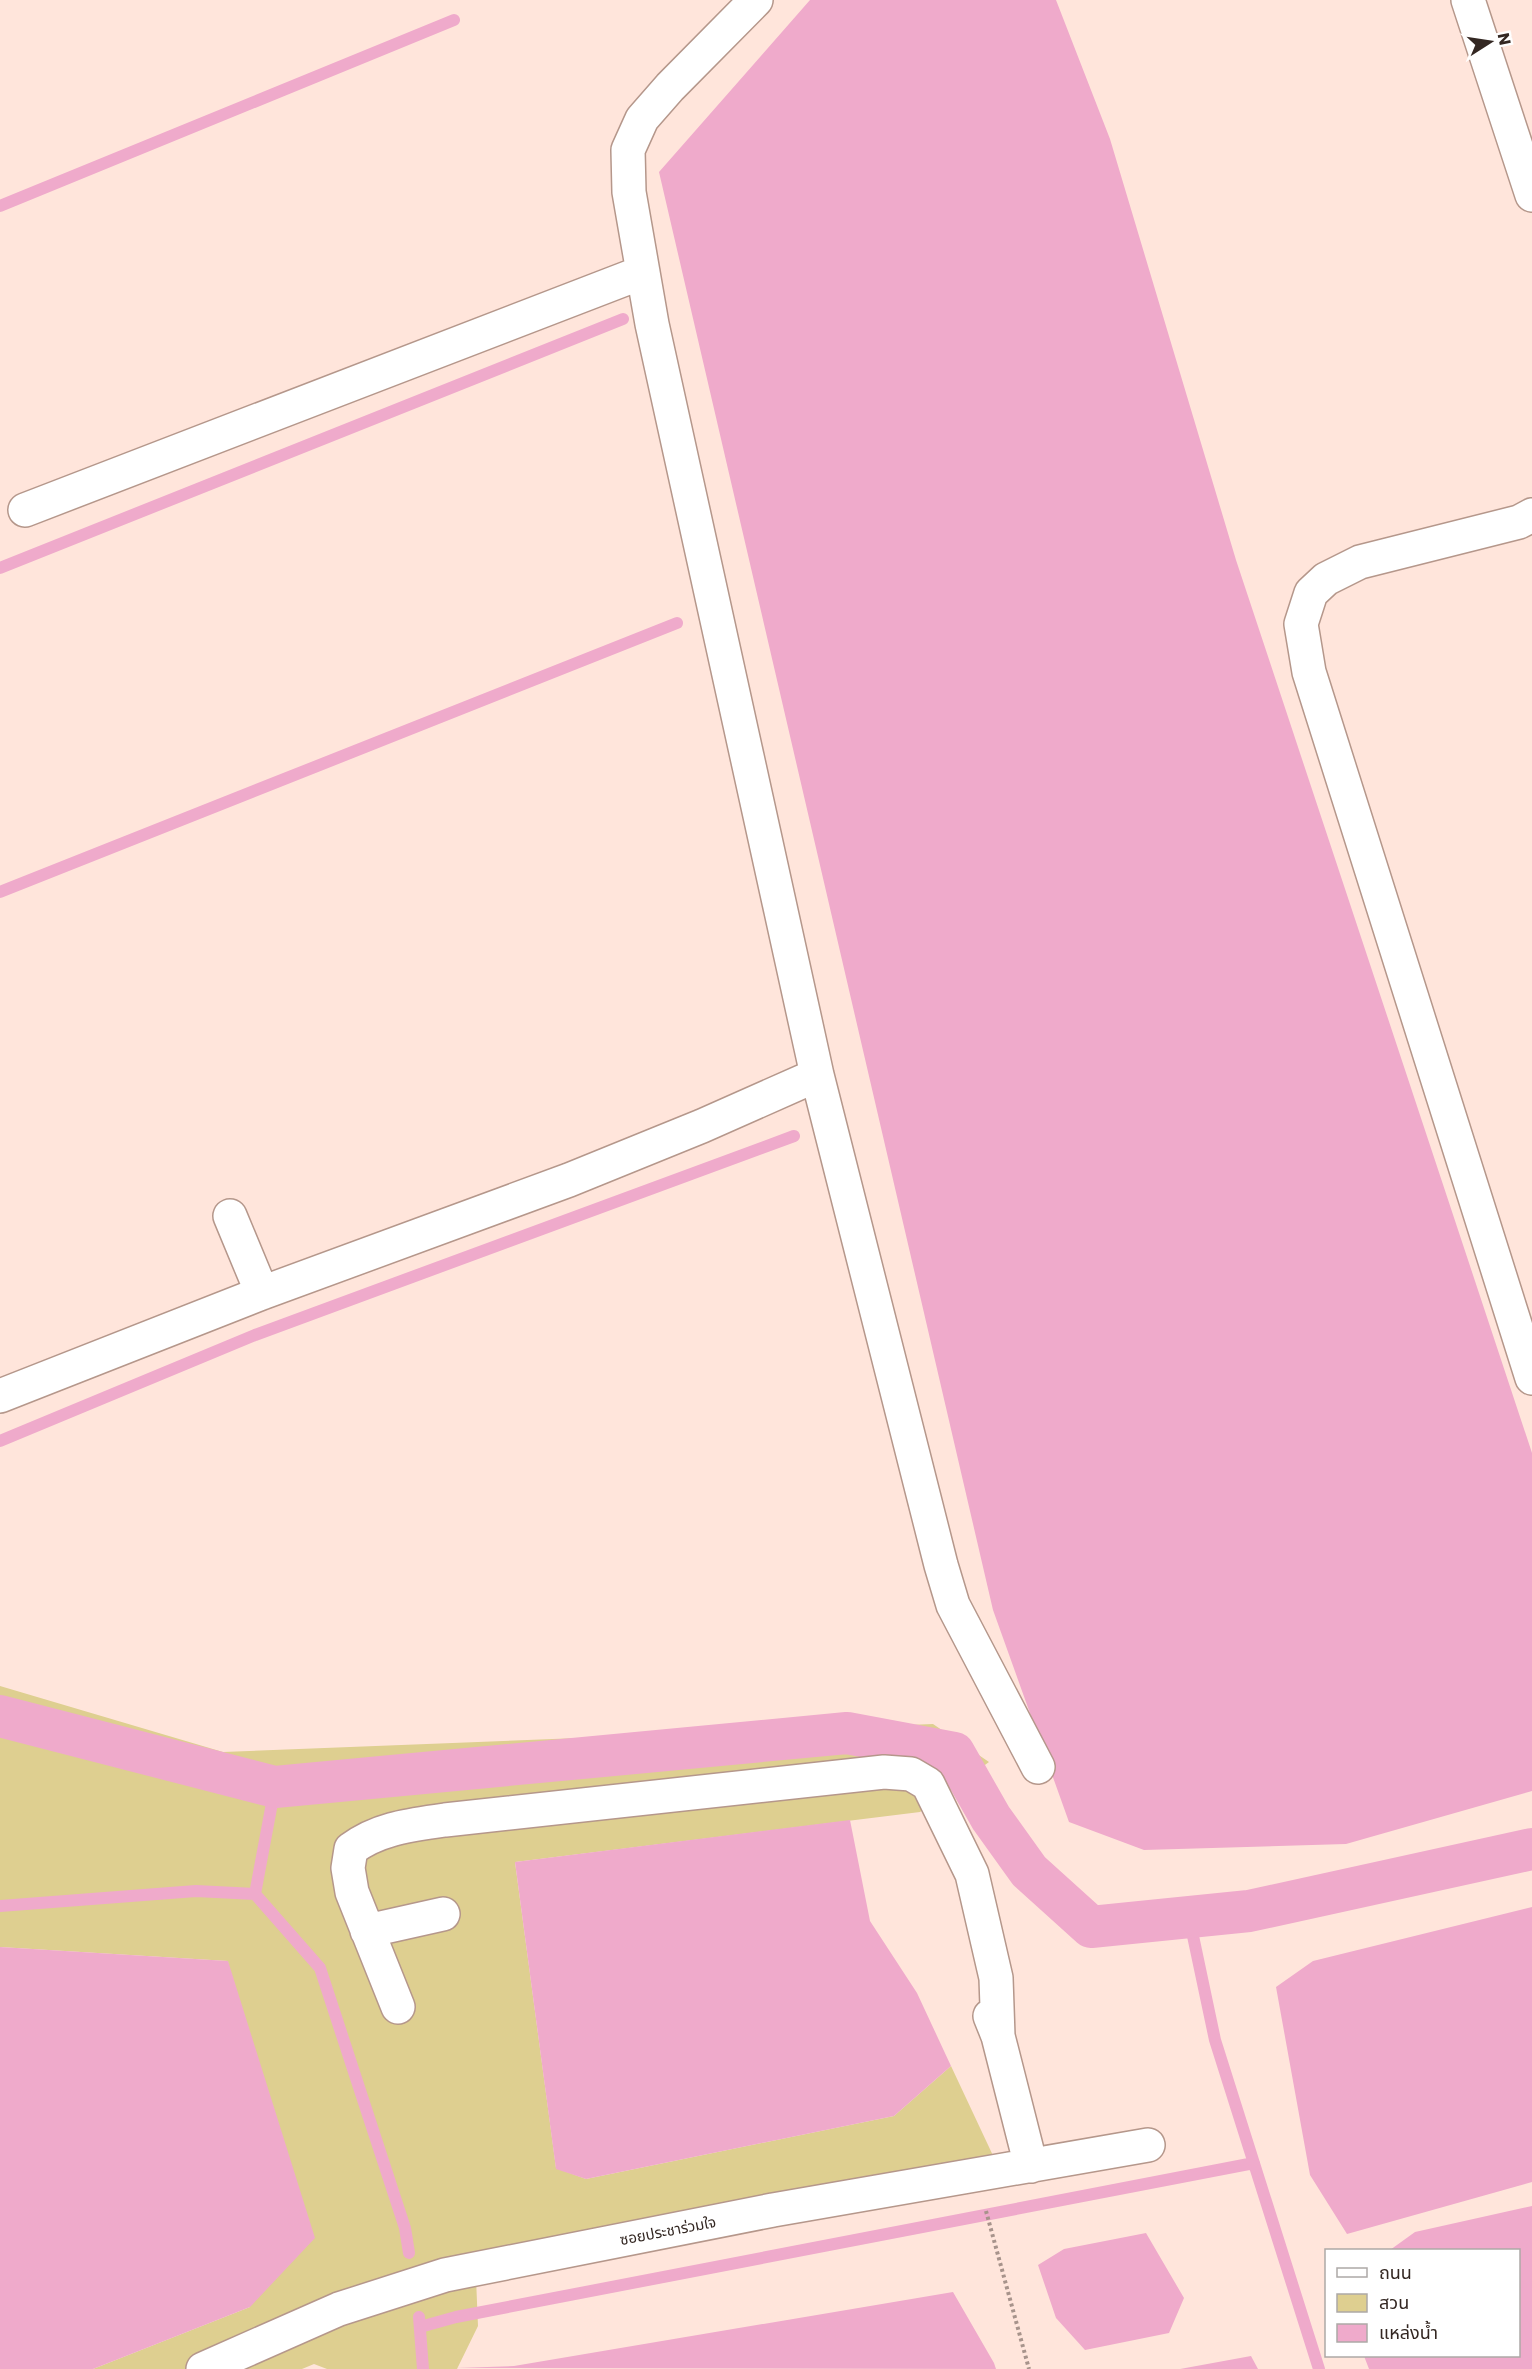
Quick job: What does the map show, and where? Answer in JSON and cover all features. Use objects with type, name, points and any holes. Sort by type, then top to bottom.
[{"type":"street","points":[[756,0],[669,87],[642,119],[628,150],[629,192],[652,324],[818,1075],[953,1605],[1038,1767]]},
{"type":"street","points":[[1468,0],[1532,195]]},
{"type":"street","points":[[25,510],[643,272]]},
{"type":"street","points":[[1532,515],[1519,522],[1360,562],[1326,579],[1311,593],[1301,624],[1309,672],[1532,1378]]},
{"type":"street","points":[[0,1396],[262,1293],[569,1180],[702,1126],[818,1075]]},
{"type":"street","points":[[230,1216],[262,1293]]},
{"type":"street","points":[[398,2007],[352,1892],[348,1868],[351,1850],[365,1839],[397,1827],[445,1820],[884,1772],[911,1774],[928,1784],[972,1874],[996,1978],[998,2036],[1031,2166]]},
{"type":"street","points":[[368,1931],[443,1914]]},
{"type":"street","name":"ซอยประชาร่วมใจ","points":[[203,2369],[339,2309],[445,2275],[773,2210],[1148,2145]]},
{"type":"path","points":[[976,2176],[1029,2369]]},
{"type":"green space","points":[[0,1686],[223,1752],[933,1724],[989,1762],[920,1812],[515,1862],[556,2168],[586,2179],[894,2116],[951,2066],[996,2162],[475,2254],[478,2326],[457,2369],[327,2369],[314,2364],[302,2369],[93,2369],[250,2307],[228,1961],[0,1947]]},
{"type":"water","points":[[810,0],[1056,0],[1110,139],[1236,560],[1532,1453],[1532,1791],[1346,1844],[1144,1850],[1069,1822],[993,1610],[659,172]]},
{"type":"water","points":[[850,1820],[870,1921],[917,1993],[951,2066],[894,2116],[586,2179],[556,2169],[515,1862]]},
{"type":"water","points":[[1532,1907],[1532,2182],[1347,2234],[1310,2175],[1276,1987],[1313,1961]]},
{"type":"water","points":[[0,1947],[228,1961],[315,2238],[250,2307],[93,2369],[0,2369]]},
{"type":"water","points":[[1532,2206],[1532,2369],[1369,2369],[1364,2357],[1520,2357],[1520,2249],[1391,2249],[1415,2232]]},
{"type":"water","points":[[1146,2233],[1184,2298],[1169,2333],[1085,2350],[1056,2318],[1038,2265],[1064,2249]]},
{"type":"water","points":[[953,2292],[996,2369],[456,2368],[514,2366]]},
{"type":"water","points":[[1251,2356],[1258,2369],[1180,2369]]},
{"type":"waterway","points":[[0,206],[454,20]]},
{"type":"waterway","points":[[0,568],[623,319]]},
{"type":"waterway","points":[[0,892],[677,623]]},
{"type":"waterway","points":[[0,1441],[255,1335],[794,1136]]},
{"type":"waterway","points":[[0,1716],[275,1787],[847,1733],[954,1753],[991,1818],[1029,1871],[1091,1927],[1249,1911],[1532,1849]]},
{"type":"waterway","points":[[0,1906],[196,1891],[255,1894],[275,1787]]},
{"type":"waterway","points":[[255,1894],[320,1968],[405,2228],[409,2253]]},
{"type":"waterway","points":[[1189,1917],[1215,2040],[1319,2369]]},
{"type":"waterway","points":[[420,2327],[456,2317],[1254,2163]]},
{"type":"waterway","points":[[419,2317],[423,2369]]}]
